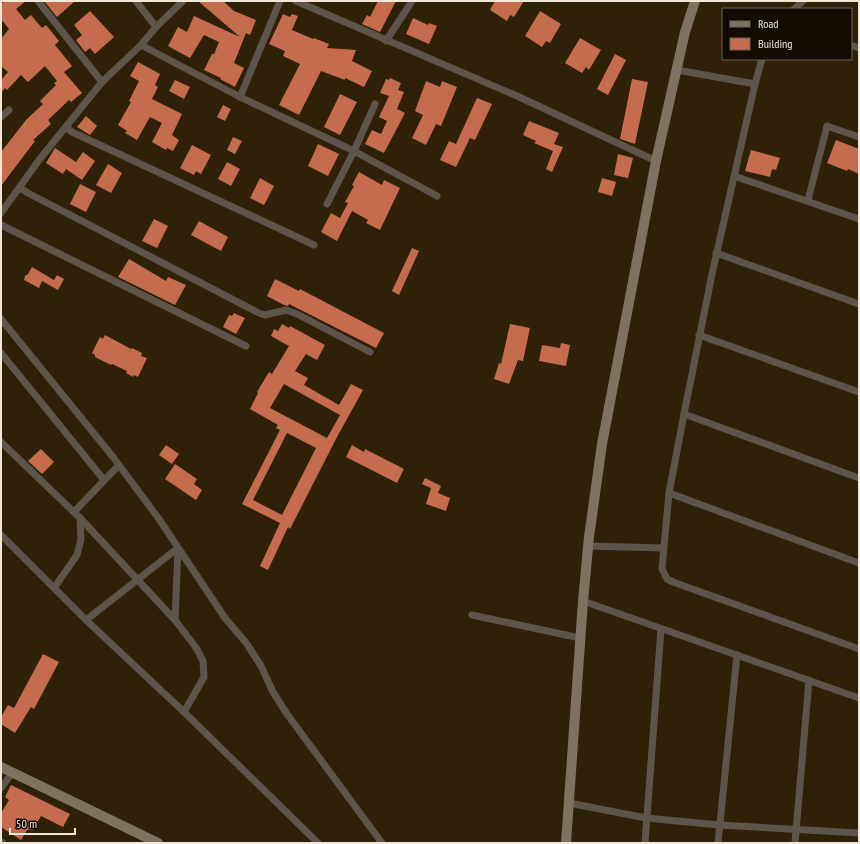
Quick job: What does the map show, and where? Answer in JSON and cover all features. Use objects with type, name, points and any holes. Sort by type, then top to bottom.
[{"type":"street","points":[[38,1],[102,82]]},
{"type":"street","points":[[136,1],[156,27]]},
{"type":"street","points":[[1,213],[39,160],[102,82],[141,45],[156,27],[183,1]]},
{"type":"street","points":[[240,97],[280,1]]},
{"type":"street","points":[[296,1],[516,96],[656,161]]},
{"type":"street","points":[[386,41],[412,1]]},
{"type":"street","points":[[566,843],[583,601],[588,546],[602,444],[656,161],[685,32],[695,1]]},
{"type":"street","points":[[795,8],[803,1]]},
{"type":"street","points":[[141,45],[240,97],[354,151],[437,196]]},
{"type":"street","points":[[762,60],[716,253],[699,335],[669,493],[662,569],[664,576],[670,581],[859,649]]},
{"type":"street","points":[[677,70],[755,84]]},
{"type":"street","points":[[327,204],[354,151],[375,104]]},
{"type":"street","points":[[1,117],[8,110]]},
{"type":"street","points":[[808,200],[827,126],[859,137]]},
{"type":"street","points":[[66,127],[79,135],[314,245]]},
{"type":"street","points":[[734,176],[808,200],[859,219]]},
{"type":"street","points":[[20,188],[259,313],[265,315],[286,310],[297,314],[370,352]]},
{"type":"street","points":[[1,225],[246,346]]},
{"type":"street","points":[[716,253],[859,304]]},
{"type":"street","points":[[1,319],[119,464],[159,519],[225,618],[247,644],[261,666],[287,714],[382,843]]},
{"type":"street","points":[[699,335],[859,392]]},
{"type":"street","points":[[1,353],[104,480]]},
{"type":"street","points":[[684,414],[859,478]]},
{"type":"street","points":[[1,442],[80,518],[175,620],[196,649],[203,661],[204,677],[184,712]]},
{"type":"street","points":[[74,512],[119,464]]},
{"type":"street","points":[[669,493],[859,563]]},
{"type":"street","points":[[54,588],[77,555],[81,539],[80,518]]},
{"type":"street","points":[[1,535],[86,620],[184,712],[318,843]]},
{"type":"street","points":[[588,546],[663,548]]},
{"type":"street","points":[[86,620],[178,548]]},
{"type":"street","points":[[175,620],[178,548]]},
{"type":"street","points":[[583,601],[859,698]]},
{"type":"street","points":[[472,615],[580,638]]},
{"type":"street","points":[[644,843],[661,628]]},
{"type":"street","points":[[718,843],[737,655]]},
{"type":"street","points":[[795,843],[808,680]]},
{"type":"street","points":[[1,767],[158,843]]},
{"type":"street","points":[[1,788],[12,773]]},
{"type":"street","points":[[569,803],[646,818],[719,825],[859,833]]},
{"type":"building","points":[[5,1],[26,1],[16,9],[25,20],[31,15],[42,28],[46,25],[59,41],[55,45],[72,66],[64,72],[82,93],[71,102],[69,100],[48,120],[51,124],[33,140],[35,141],[1,186],[1,152],[26,120],[43,104],[40,101],[56,85],[54,83],[57,81],[45,66],[28,82],[21,75],[7,90],[5,88],[1,93],[1,80],[8,72],[1,66],[1,39],[9,29],[1,19],[1,4]]},
{"type":"building","points":[[44,1],[75,1],[57,17]]},
{"type":"building","points":[[198,1],[223,1],[234,11],[256,20],[250,35],[246,33],[234,63],[244,68],[235,87],[204,70],[212,54],[214,54],[219,42],[204,35],[190,58],[168,46],[178,27],[187,32],[194,16],[240,37]]},
{"type":"building","points":[[378,1],[396,1],[380,32],[362,24],[367,15],[370,17]]},
{"type":"building","points":[[495,1],[524,1],[514,17],[510,15],[507,21],[490,10]]},
{"type":"building","points":[[90,11],[114,37],[95,54],[90,48],[85,52],[76,40],[82,35],[74,25]]},
{"type":"building","points":[[540,11],[561,24],[550,43],[546,41],[542,47],[525,36]]},
{"type":"building","points":[[283,14],[290,17],[292,14],[298,16],[292,30],[329,44],[327,48],[356,50],[352,61],[372,71],[364,87],[345,78],[345,80],[321,71],[299,115],[279,105],[300,64],[283,56],[285,51],[269,44]]},
{"type":"building","points":[[413,18],[428,25],[429,23],[437,26],[429,44],[406,34]]},
{"type":"building","points":[[580,38],[601,50],[589,70],[586,67],[582,73],[565,63]]},
{"type":"building","points":[[615,54],[626,60],[608,95],[597,89]]},
{"type":"building","points":[[138,62],[160,74],[155,85],[158,87],[152,99],[182,114],[172,135],[179,140],[173,151],[167,148],[166,150],[152,142],[162,123],[150,117],[137,140],[125,133],[127,131],[118,125],[131,102],[129,101],[139,81],[130,76]]},
{"type":"building","points":[[390,78],[401,83],[398,90],[404,92],[397,109],[405,113],[384,153],[365,144],[372,130],[381,134],[387,121],[379,117],[389,96],[380,93],[386,79],[389,80]]},
{"type":"building","points":[[632,79],[648,82],[635,144],[620,139]]},
{"type":"building","points":[[175,80],[190,87],[184,99],[169,91]]},
{"type":"building","points":[[426,81],[440,87],[442,81],[457,87],[441,126],[436,124],[426,145],[412,138],[423,115],[415,111]]},
{"type":"building","points":[[340,94],[357,102],[340,135],[324,127]]},
{"type":"building","points":[[477,98],[492,104],[475,140],[470,138],[456,167],[440,160],[449,141],[456,144]]},
{"type":"building","points":[[223,105],[231,109],[225,121],[217,117]]},
{"type":"building","points":[[86,116],[97,126],[90,135],[77,127]]},
{"type":"building","points":[[529,121],[559,133],[554,144],[563,147],[552,172],[546,169],[553,151],[534,143],[536,141],[523,135]]},
{"type":"building","points":[[233,137],[242,141],[235,154],[227,150]]},
{"type":"building","points":[[836,140],[859,149],[859,174],[827,163]]},
{"type":"building","points":[[318,144],[339,154],[328,176],[308,166]]},
{"type":"building","points":[[192,145],[211,155],[201,174],[196,171],[194,175],[180,168]]},
{"type":"building","points":[[55,148],[76,162],[83,152],[95,161],[82,180],[66,169],[63,174],[46,163]]},
{"type":"building","points":[[751,150],[780,158],[776,170],[772,169],[770,177],[745,171]]},
{"type":"building","points":[[618,154],[633,158],[628,178],[614,175]]},
{"type":"building","points":[[227,162],[240,169],[231,186],[218,179]]},
{"type":"building","points":[[108,164],[122,173],[111,193],[96,185]]},
{"type":"building","points":[[359,172],[382,185],[384,180],[400,188],[380,230],[366,223],[368,220],[352,211],[337,241],[321,232],[331,213],[340,218],[348,203],[345,202],[354,186],[352,185]]},
{"type":"building","points":[[260,178],[274,186],[264,205],[250,198]]},
{"type":"building","points":[[602,178],[616,182],[612,196],[598,192]]},
{"type":"building","points":[[80,184],[96,192],[86,212],[70,204]]},
{"type":"building","points":[[154,219],[168,226],[157,248],[142,241]]},
{"type":"building","points":[[199,221],[228,237],[221,251],[191,235]]},
{"type":"building","points":[[412,248],[419,251],[399,295],[392,291]]},
{"type":"building","points":[[129,259],[166,281],[168,277],[186,285],[175,305],[118,277]]},
{"type":"building","points":[[32,267],[54,280],[57,275],[64,279],[58,290],[42,281],[39,288],[24,280],[25,276]]},
{"type":"building","points":[[275,279],[299,291],[300,289],[384,333],[376,348],[289,304],[288,306],[284,305],[267,296]]},
{"type":"building","points":[[234,313],[245,318],[236,334],[223,327],[229,315],[232,316]]},
{"type":"building","points":[[282,324],[289,328],[290,326],[325,345],[317,360],[306,354],[295,371],[308,378],[304,385],[339,405],[351,384],[363,390],[290,529],[288,527],[268,570],[260,566],[280,523],[242,504],[280,430],[276,428],[278,425],[250,409],[258,393],[257,392],[269,372],[272,374],[289,346],[271,336],[274,329],[278,331]],"holes":[[[284,384],[340,415],[327,438],[270,408]],[[287,433],[316,448],[282,515],[253,500]]]},
{"type":"building","points":[[510,324],[530,328],[523,361],[518,360],[509,384],[494,379],[499,363],[501,364]]},
{"type":"building","points":[[105,335],[131,349],[132,348],[142,353],[141,356],[147,358],[138,377],[134,375],[133,377],[126,373],[127,371],[95,357],[92,353],[100,337],[103,339]]},
{"type":"building","points":[[561,343],[570,345],[566,366],[539,361],[542,345],[560,348]]},
{"type":"building","points":[[166,445],[179,454],[172,464],[159,455]]},
{"type":"building","points":[[352,445],[364,452],[365,449],[404,469],[397,483],[346,457]]},
{"type":"building","points":[[41,449],[54,462],[42,474],[28,461]]},
{"type":"building","points":[[175,464],[197,479],[194,484],[202,490],[196,500],[165,479]]},
{"type":"building","points":[[425,478],[441,486],[438,493],[450,498],[446,511],[426,504],[431,488],[422,484]]},
{"type":"building","points":[[43,654],[59,662],[34,709],[31,707],[15,733],[1,724],[1,717],[8,705],[14,708]]},
{"type":"building","points":[[11,785],[70,814],[63,827],[41,816],[33,830],[27,830],[21,840],[1,827],[1,813],[9,800],[5,797]]}]
